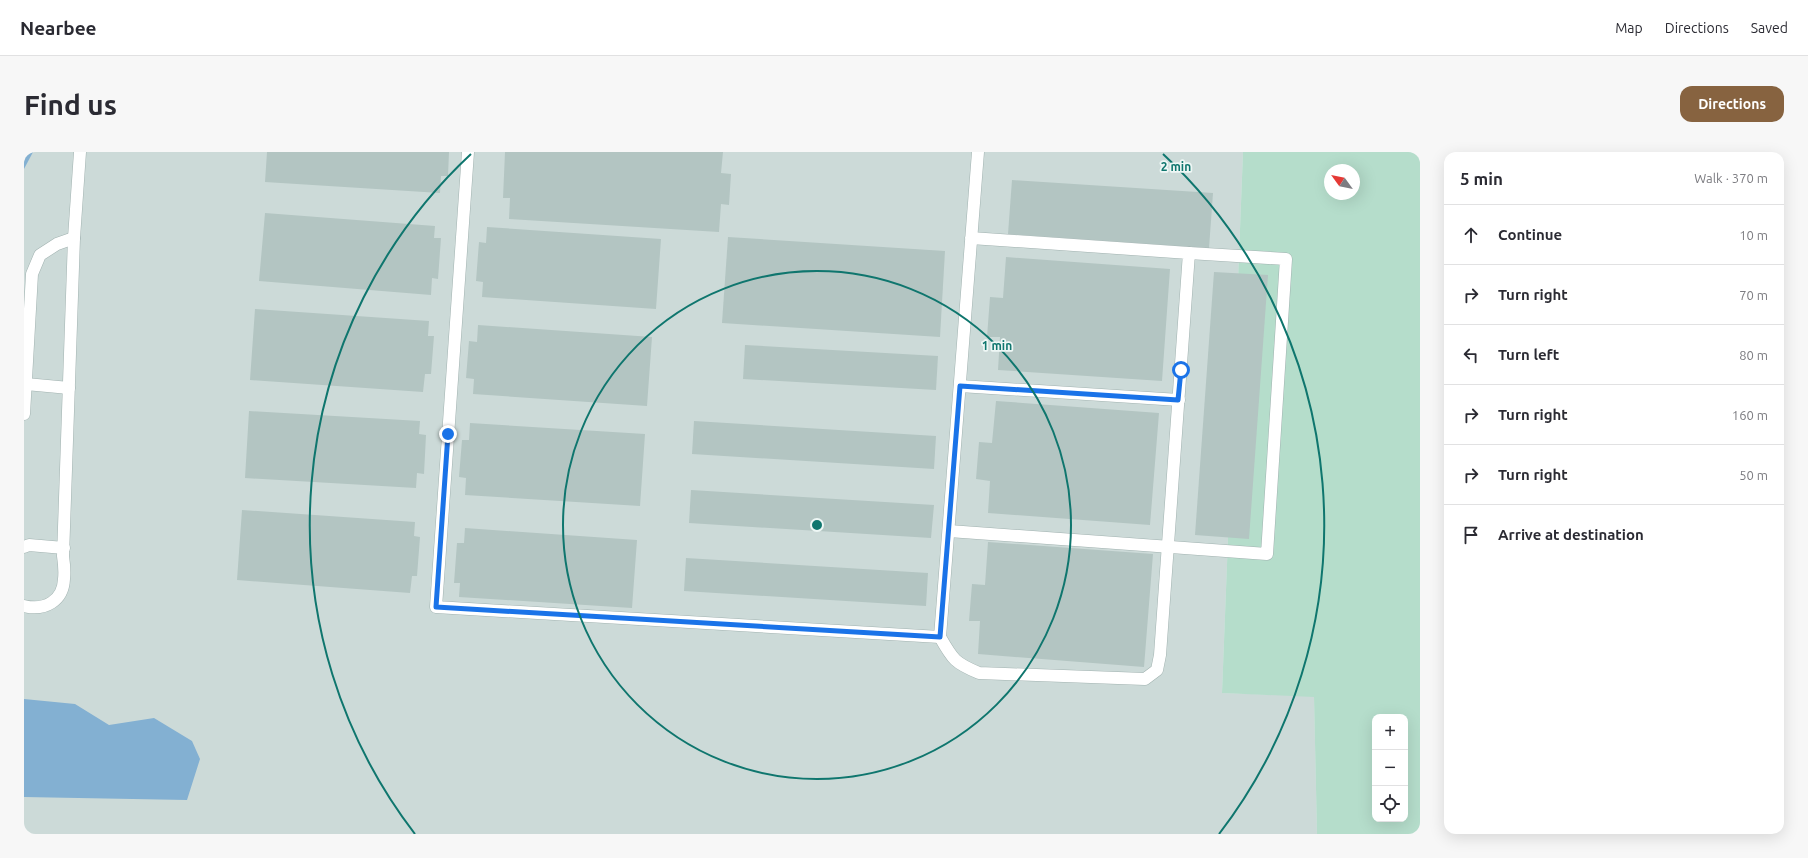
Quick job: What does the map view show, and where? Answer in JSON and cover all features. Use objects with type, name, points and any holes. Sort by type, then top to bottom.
[{"type":"lane","points":[[24,606],[34,608],[47,606],[59,597],[64,579],[74,238],[80,152]]},
{"type":"lane","points":[[468,152],[436,607],[940,637]]},
{"type":"lane","points":[[978,152],[940,637],[950,655],[961,666],[979,673],[1145,680],[1157,670],[1160,655],[1189,253]]},
{"type":"lane","points":[[24,414],[32,274],[40,255],[57,244],[74,238]]},
{"type":"lane","points":[[949,531],[1267,554],[1286,259],[971,238]]},
{"type":"lane","points":[[26,384],[69,388]]},
{"type":"lane","points":[[960,386],[1178,400]]},
{"type":"lane","points":[[24,548],[29,545],[64,548]]},
{"type":"shaded area","points":[[24,152],[1243,152],[1222,693],[1314,696],[1317,834],[24,834]]},
{"type":"green space","points":[[1243,152],[1420,152],[1420,834],[1317,834],[1314,697],[1222,693]]},
{"type":"water","points":[[24,152],[33,152],[24,169]]},
{"type":"water","points":[[24,699],[75,704],[109,725],[154,718],[192,741],[200,759],[187,800],[24,797]]},
{"type":"building","points":[[267,152],[449,152],[448,176],[441,176],[440,193],[265,182]]},
{"type":"building","points":[[505,152],[723,152],[721,173],[731,174],[729,205],[721,204],[719,232],[509,219],[510,198],[503,198]]},
{"type":"building","points":[[1012,180],[1213,193],[1209,248],[1008,234]]},
{"type":"building","points":[[265,213],[435,226],[434,238],[441,238],[438,279],[432,278],[431,295],[259,281]]},
{"type":"building","points":[[487,227],[661,239],[656,309],[482,297],[483,282],[476,281],[479,242],[486,243]]},
{"type":"building","points":[[728,237],[945,251],[940,337],[722,323]]},
{"type":"building","points":[[1006,257],[1170,269],[1162,381],[998,370],[1000,337],[987,337],[990,297],[1003,298]]},
{"type":"building","points":[[1214,272],[1268,275],[1249,539],[1195,535]]},
{"type":"building","points":[[255,309],[429,321],[428,336],[434,336],[431,374],[425,374],[423,392],[250,380]]},
{"type":"building","points":[[478,325],[652,337],[647,406],[473,394],[474,379],[466,378],[469,341],[477,342]]},
{"type":"building","points":[[745,345],[938,356],[936,390],[743,379]]},
{"type":"building","points":[[996,401],[1159,413],[1150,525],[988,513],[990,481],[976,479],[979,442],[992,443]]},
{"type":"building","points":[[249,411],[420,421],[419,434],[426,435],[424,474],[417,473],[416,488],[245,478]]},
{"type":"building","points":[[694,421],[936,436],[934,469],[692,454]]},
{"type":"building","points":[[470,423],[645,434],[640,506],[465,495],[466,478],[459,477],[462,440],[469,440]]},
{"type":"building","points":[[691,490],[934,505],[931,538],[689,523]]},
{"type":"building","points":[[242,510],[415,522],[414,536],[420,537],[417,576],[412,576],[410,593],[237,580]]},
{"type":"building","points":[[465,528],[637,540],[632,608],[459,597],[460,583],[454,583],[457,543],[464,543]]},
{"type":"building","points":[[988,542],[1153,554],[1144,667],[978,654],[980,621],[969,621],[972,584],[985,585]]},
{"type":"building","points":[[686,558],[928,573],[926,606],[684,591]]},
{"type":"route","points":[[448,434],[436,607],[940,637],[960,386],[1178,400],[1181,370]]}]
